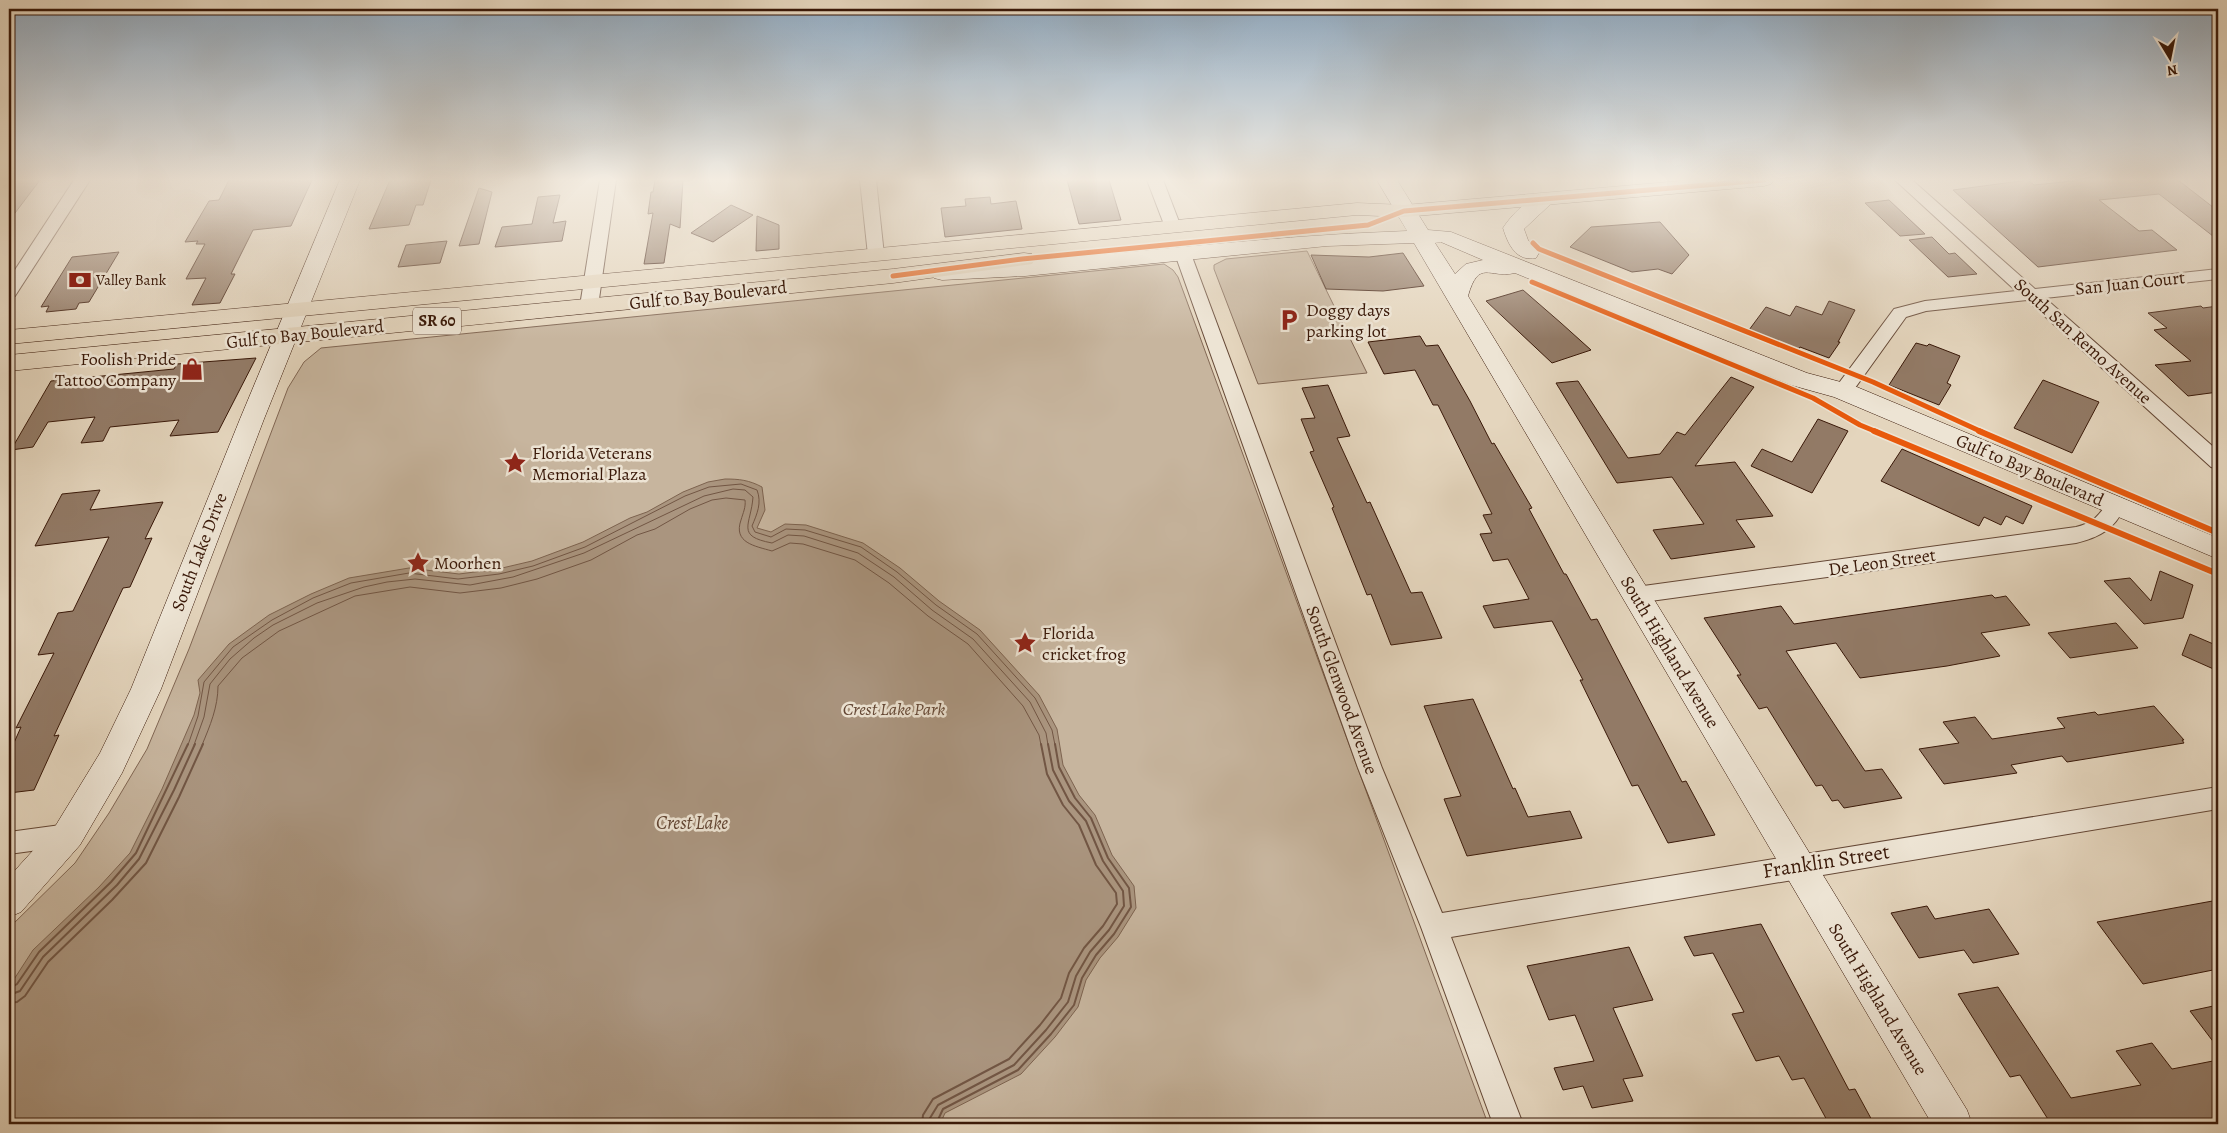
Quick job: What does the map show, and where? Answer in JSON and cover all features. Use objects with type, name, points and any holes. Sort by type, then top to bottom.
[{"type":"main road","name":"Gulf to Bay Boulevard","points":[[9,337],[1111,233]]},
{"type":"main road","name":"Gulf to Bay Boulevard","points":[[9,363],[893,276],[1022,259],[1288,233]]},
{"type":"main road","points":[[764,289],[802,275],[852,270],[867,264],[876,255]]},
{"type":"street","points":[[9,292],[48,233]]},
{"type":"street","name":"South Lake Drive","points":[[9,901],[68,834],[111,763],[146,689],[284,336],[297,310],[328,233]]},
{"type":"street","points":[[589,306],[600,233]]},
{"type":"street","points":[[874,233],[876,255]]},
{"type":"street","name":"South Highland Avenue","points":[[1418,233],[1953,1124]]},
{"type":"street","name":"Gulf to Bay Boulevard","points":[[1471,233],[1525,260],[1799,379],[1843,391],[2218,549]]},
{"type":"street","points":[[1457,296],[1464,276],[1475,268],[1525,260],[1515,233]]},
{"type":"street","name":"South San Remo Avenue","points":[[1963,233],[2031,294],[2209,445],[2218,462]]},
{"type":"street","name":"Gulf to Bay Boulevard","points":[[893,276],[1025,269],[1327,240],[1420,236],[1444,236],[1525,260]]},
{"type":"street","name":"South Glenwood Avenue","points":[[1183,254],[1370,768],[1434,927],[1508,1124]]},
{"type":"street","name":"San Juan Court","points":[[1843,391],[1900,313],[1925,306],[2218,274]]},
{"type":"street","name":"De Leon Street","points":[[1636,595],[2076,535],[2092,531],[2104,525],[2111,516],[2115,506]]},
{"type":"street","name":"Franklin Street","points":[[1434,927],[2218,798]]},
{"type":"street","points":[[9,843],[68,834]]},
{"type":"green space","points":[[1307,251],[1367,373],[1258,384],[1214,265],[1226,259]]},
{"type":"green space","name":"Crest Lake Park","points":[[1164,264],[1173,270],[1178,277],[1488,1124],[9,1124],[9,928],[75,863],[109,813],[147,749],[189,649],[288,388],[304,362],[321,348]]},
{"type":"water","name":"Crest Lake","points":[[725,479],[744,480],[762,487],[765,510],[757,528],[771,532],[785,524],[806,525],[863,543],[900,568],[939,601],[980,630],[1039,695],[1057,729],[1063,765],[1079,795],[1095,815],[1112,855],[1134,886],[1136,908],[1118,937],[1100,958],[1086,980],[1078,1007],[1055,1037],[1021,1074],[945,1113],[940,1124],[9,1124],[9,987],[33,950],[99,887],[130,853],[162,789],[194,715],[200,693],[198,680],[229,644],[269,615],[349,578],[409,568],[459,574],[498,569],[532,561],[583,542],[630,518],[647,512],[683,492],[708,482]]},
{"type":"building","points":[[190,233],[252,233],[231,274],[235,274],[220,303],[192,305],[206,278],[186,279],[205,244],[196,244],[198,241],[185,242]]},
{"type":"building","points":[[464,233],[482,233],[479,244],[459,246]]},
{"type":"building","points":[[500,233],[564,233],[562,241],[495,247]]},
{"type":"building","points":[[649,233],[669,233],[664,263],[644,264]]},
{"type":"building","points":[[691,233],[727,233],[713,242]]},
{"type":"building","points":[[757,233],[779,233],[779,249],[756,251]]},
{"type":"building","points":[[944,233],[985,233],[945,237]]},
{"type":"building","points":[[1585,233],[1670,233],[1689,255],[1672,274],[1658,269],[1632,272],[1570,247]]},
{"type":"building","points":[[1897,233],[1925,234],[1900,236]]},
{"type":"building","points":[[2000,233],[2156,233],[2177,250],[2038,267]]},
{"type":"building","points":[[2209,233],[2218,233],[2218,240]]},
{"type":"building","points":[[1932,237],[1949,254],[1955,253],[1977,274],[1948,277],[1909,240]]},
{"type":"building","points":[[447,241],[440,263],[398,267],[406,245]]},
{"type":"building","name":"Valley Bank","points":[[119,252],[89,302],[79,303],[76,309],[46,312],[49,306],[41,307],[72,257]]},
{"type":"building","points":[[1403,253],[1424,286],[1383,291],[1326,289],[1311,255],[1369,257]]},
{"type":"building","points":[[1523,290],[1591,350],[1552,363],[1486,301]]},
{"type":"building","points":[[1829,301],[1855,310],[1838,342],[1840,342],[1829,358],[1800,347],[1798,350],[1749,330],[1766,307],[1790,316],[1796,306],[1822,315]]},
{"type":"building","points":[[2201,306],[2203,308],[2218,306],[2218,392],[2188,396],[2155,365],[2191,361],[2154,330],[2167,328],[2148,313]]},
{"type":"building","points":[[1420,336],[1426,346],[1438,345],[1492,444],[1494,443],[1532,508],[1529,509],[1564,574],[1566,574],[1591,620],[1597,619],[1682,782],[1686,781],[1715,835],[1668,843],[1638,785],[1632,786],[1580,680],[1583,680],[1552,621],[1494,628],[1483,606],[1529,599],[1508,559],[1493,561],[1480,534],[1492,533],[1483,515],[1492,514],[1438,405],[1433,405],[1415,370],[1384,374],[1368,342]]},
{"type":"building","points":[[1916,343],[1927,346],[1929,344],[1960,356],[1947,383],[1951,385],[1939,405],[1889,385]]},
{"type":"building","points":[[256,358],[218,432],[170,436],[179,420],[110,427],[103,441],[81,443],[95,417],[48,422],[33,447],[11,450],[51,381],[174,369],[177,364]]},
{"type":"building","points":[[1731,377],[1754,387],[1695,466],[1735,462],[1773,516],[1736,520],[1755,547],[1671,559],[1653,530],[1704,524],[1672,477],[1617,483],[1556,383],[1578,381],[1628,458],[1660,454],[1677,432],[1685,435]]},
{"type":"building","points":[[2043,380],[2099,402],[2072,453],[2014,428]]},
{"type":"building","points":[[1328,385],[1350,436],[1337,438],[1367,503],[1370,502],[1411,593],[1422,592],[1442,638],[1391,645],[1371,594],[1367,595],[1332,508],[1334,507],[1310,452],[1314,451],[1301,419],[1315,418],[1302,388]]},
{"type":"building","points":[[1818,419],[1848,431],[1812,493],[1751,466],[1762,449],[1792,462]]},
{"type":"building","points":[[1902,449],[2032,506],[2023,524],[2006,516],[2001,525],[1984,517],[1979,526],[1881,481]]},
{"type":"building","points":[[100,490],[90,510],[163,502],[145,539],[152,538],[130,587],[123,588],[54,736],[59,735],[34,790],[9,793],[9,754],[21,727],[16,728],[54,653],[38,655],[58,613],[73,611],[109,537],[35,546],[62,494]]},
{"type":"building","points":[[2160,571],[2193,585],[2183,618],[2144,624],[2104,581],[2130,578],[2151,601]]},
{"type":"building","points":[[1992,595],[1995,598],[2006,596],[2030,625],[1981,633],[2000,656],[1947,666],[1860,678],[1836,643],[1786,651],[1865,771],[1882,769],[1902,798],[1844,808],[1838,800],[1832,801],[1822,785],[1816,786],[1767,707],[1759,709],[1737,675],[1741,675],[1704,618],[1781,606],[1794,624]]},
{"type":"building","points":[[2116,623],[2138,648],[2070,658],[2048,633]]},
{"type":"building","points":[[2190,634],[2218,646],[2218,671],[2182,655]]},
{"type":"building","points":[[1473,699],[1513,789],[1515,788],[1528,817],[1570,811],[1582,838],[1467,856],[1444,799],[1461,796],[1424,706]]},
{"type":"building","points":[[2154,706],[2184,740],[2182,740],[2184,743],[2067,762],[2062,756],[2011,765],[2017,773],[1944,784],[1919,749],[1959,743],[1943,722],[1975,717],[1992,739],[2065,728],[2057,718],[2095,712],[2098,715]]},
{"type":"building","points":[[2218,900],[2218,969],[2143,984],[2097,922]]},
{"type":"building","points":[[1927,906],[1935,919],[1989,909],[2019,954],[1973,963],[1964,950],[1919,958],[1891,913]]},
{"type":"building","points":[[1761,924],[1849,1090],[1855,1089],[1874,1124],[1829,1124],[1804,1078],[1792,1080],[1779,1056],[1756,1061],[1732,1014],[1744,1012],[1713,953],[1694,956],[1684,937]]},
{"type":"building","points":[[1629,947],[1653,1000],[1613,1008],[1643,1076],[1623,1079],[1633,1101],[1592,1108],[1583,1086],[1563,1090],[1554,1068],[1594,1061],[1575,1015],[1549,1020],[1527,966]]},
{"type":"building","points":[[1998,987],[2071,1098],[2141,1085],[2116,1051],[2152,1043],[2172,1069],[2218,1060],[2218,1124],[2051,1124],[2020,1075],[2010,1077],[1958,994]]},
{"type":"building","points":[[2218,1005],[2218,1048],[2190,1011]]},
{"type":"cycle path","points":[[893,276],[1022,259],[1288,233]]},
{"type":"cycle path","points":[[1533,243],[1539,249],[1873,382],[1942,415],[2218,533]]},
{"type":"cycle path","points":[[1532,282],[1813,398],[1860,425],[2218,574]]},
{"type":"place","name":"Valley Bank","points":[[80,280]]},
{"type":"place","name":"Doggy days parking lot","points":[[1289,320]]},
{"type":"place","name":"Foolish Pride Tattoo Company","points":[[192,369]]},
{"type":"place","name":"Florida Veterans Memorial Plaza","points":[[515,463]]},
{"type":"place","name":"Moorhen","points":[[418,563]]},
{"type":"place","name":"Florida cricket frog","points":[[1025,643]]}]
